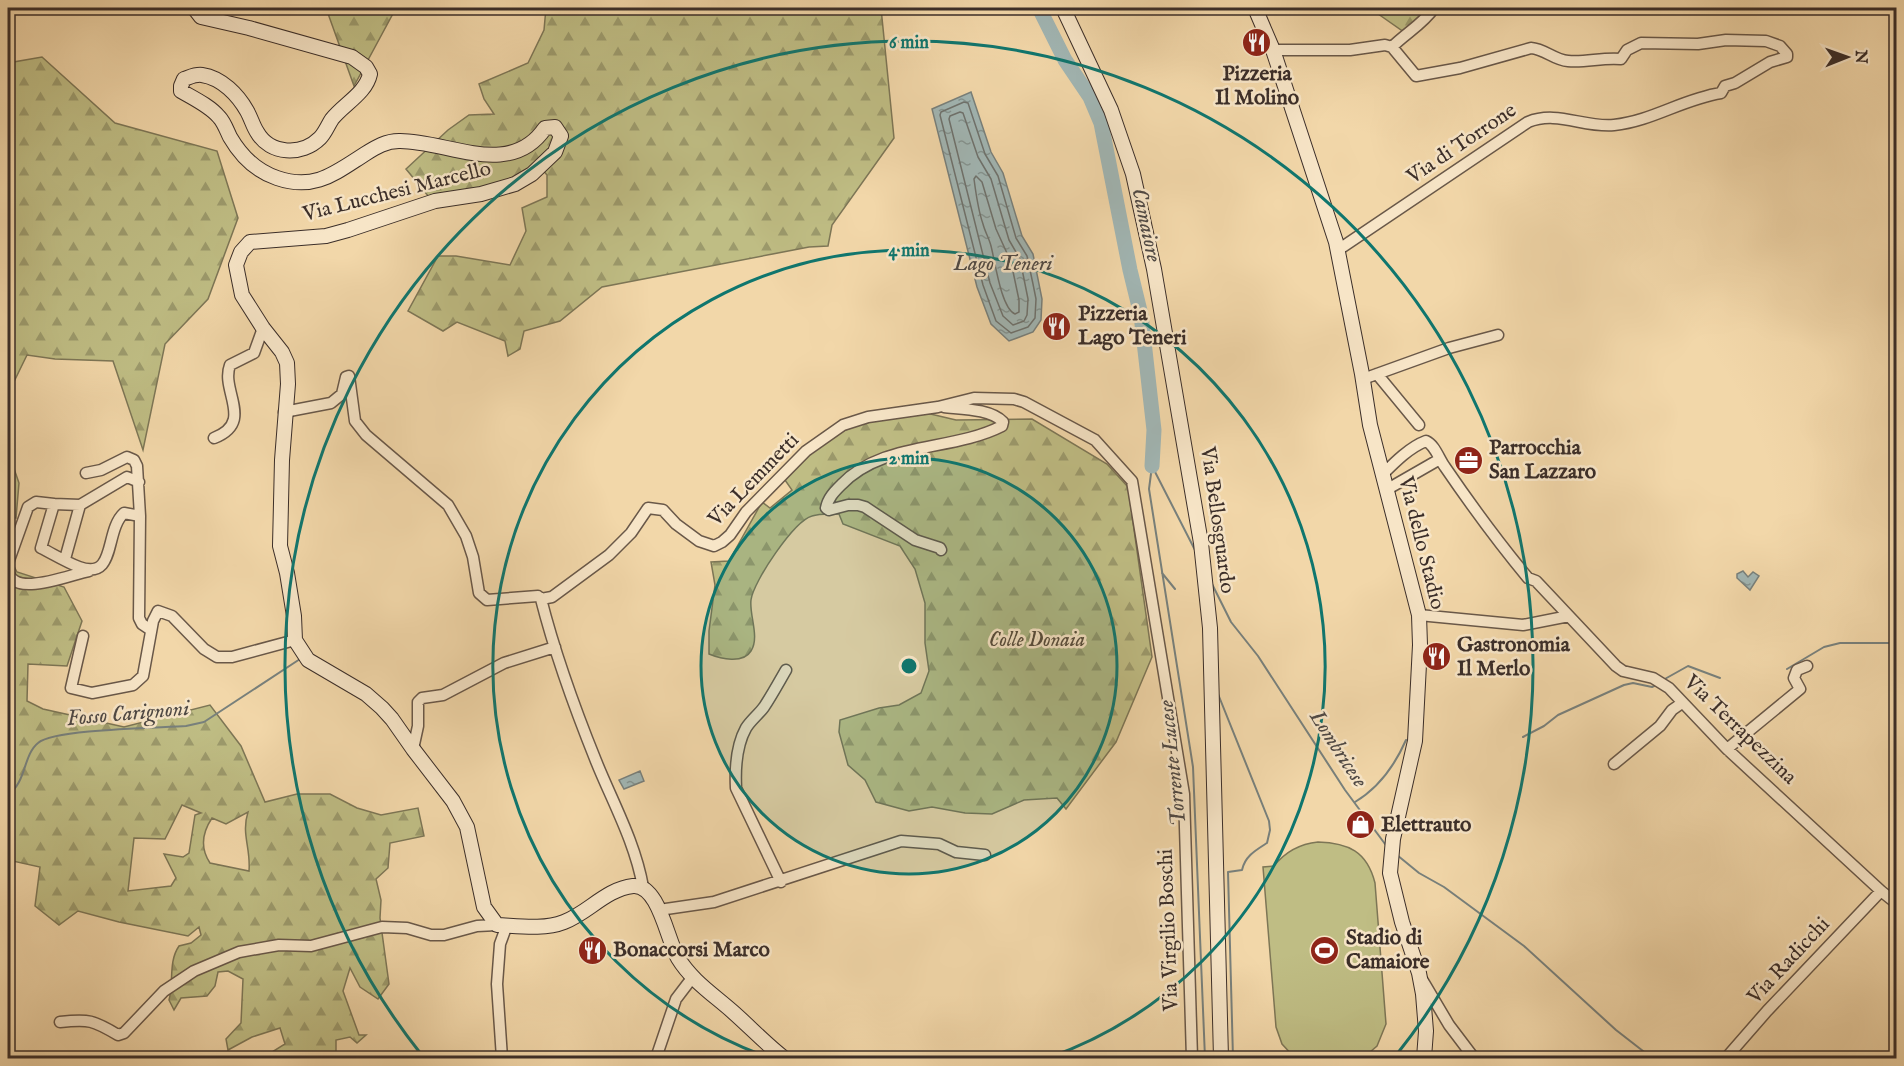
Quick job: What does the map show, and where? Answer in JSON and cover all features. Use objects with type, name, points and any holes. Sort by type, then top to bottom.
[{"type":"street","name":"Via Lucchesi Marcello","points":[[194,8],[201,17],[352,57],[366,67],[370,74],[368,84],[341,108],[330,121],[322,137],[311,146],[290,152],[272,147],[257,134],[236,94],[213,78],[200,75],[184,79],[181,91],[219,117],[243,157],[276,178],[299,184],[311,183],[341,170],[385,143],[399,141],[420,143],[468,153],[488,154],[513,151],[524,147],[540,136],[545,128],[555,126],[561,136],[555,152],[532,174],[515,184],[481,194],[435,201],[326,236],[250,243],[241,252],[236,265],[242,295],[262,328],[282,352],[287,363],[288,384],[280,546],[291,594],[295,640]]},
{"type":"street","name":"Via Bellosguardo","points":[[1063,8],[1111,110],[1133,174],[1158,291],[1201,543],[1210,628],[1221,1059]]},
{"type":"street","name":"Via dello Stadio","points":[[1255,8],[1273,50],[1338,250],[1370,425],[1419,615],[1420,645],[1415,741],[1393,839],[1390,873],[1423,994],[1424,1059]]},
{"type":"street","points":[[1273,50],[1350,50],[1385,45],[1392,47],[1426,20],[1434,8]]},
{"type":"street","name":"Via di Torrone","points":[[1338,250],[1528,122],[1548,117],[1598,126],[1615,125],[1656,116],[1686,102],[1721,93],[1725,86],[1735,83],[1770,62],[1787,57],[1787,54],[1773,43],[1736,40],[1706,44],[1641,43],[1627,50],[1621,59],[1568,61],[1532,48],[1460,68],[1416,76],[1392,47]]},
{"type":"street","points":[[214,438],[229,431],[233,424],[233,400],[227,374],[230,365],[254,353],[262,328]]},
{"type":"street","points":[[1363,379],[1449,348],[1498,335]]},
{"type":"street","points":[[1377,374],[1419,425]]},
{"type":"street","points":[[285,412],[331,403],[342,394],[346,377],[349,376],[355,421],[366,435],[447,505],[466,536],[479,593],[487,600],[538,596],[542,599],[549,630],[592,752],[637,856],[644,887],[659,910],[676,955],[692,978],[784,1059]]},
{"type":"street","name":"Via Lemmetti","points":[[542,599],[552,597],[609,555],[631,533],[648,508],[663,510],[676,524],[699,541],[714,546],[722,543],[730,536],[740,519],[806,450],[843,425],[868,417],[938,407],[985,397],[1024,402],[1095,440],[1132,480]]},
{"type":"street","points":[[938,407],[980,411],[1000,418],[1003,422],[1002,426],[972,438],[882,459],[847,478],[827,501],[826,508],[829,510],[858,505],[865,507],[915,540],[941,550]]},
{"type":"street","name":"Via Terrapezzina","points":[[1383,474],[1394,463],[1426,441],[1430,443],[1492,534],[1528,578],[1536,581],[1623,671],[1653,678],[1665,685],[1727,749],[1896,903]]},
{"type":"street","points":[[86,473],[101,470],[128,456],[137,466],[140,516],[139,618],[142,624],[152,630]]},
{"type":"street","points":[[1386,490],[1440,459]]},
{"type":"street","points":[[8,563],[28,507],[36,502],[80,505],[127,477],[139,482]]},
{"type":"street","name":"Via Virgilio Boschi","points":[[1132,480],[1184,794],[1192,1059]]},
{"type":"street","points":[[54,504],[41,548],[91,571]]},
{"type":"street","points":[[65,559],[80,505]]},
{"type":"street","points":[[8,569],[8,574],[13,581],[22,585],[49,581],[100,568],[105,563],[118,519],[124,513],[140,516]]},
{"type":"street","points":[[83,636],[71,688],[92,693],[133,685],[143,675],[158,611],[172,616],[204,649],[217,657],[232,657],[295,640],[308,660],[366,694],[382,708],[453,801],[467,827],[484,907],[502,925]]},
{"type":"street","points":[[1419,615],[1523,625],[1569,616]]},
{"type":"street","points":[[413,749],[418,726],[418,702],[422,698],[443,695],[504,663],[555,647]]},
{"type":"street","points":[[1727,749],[1800,689],[1794,678],[1795,673],[1807,666]]},
{"type":"street","points":[[781,882],[736,788],[736,776],[737,753],[741,737],[747,726],[764,707],[786,670]]},
{"type":"street","points":[[1614,764],[1660,726],[1672,710],[1682,702]]},
{"type":"street","points":[[659,910],[714,902],[902,842],[939,844],[956,852],[985,855]]},
{"type":"street","points":[[60,1022],[79,1020],[96,1022],[118,1035],[124,1034],[164,991],[194,971],[239,952],[279,945],[311,946],[382,927],[407,928],[431,935],[444,935],[477,926],[517,927],[564,922],[620,890],[632,886],[644,887]]},
{"type":"street","name":"Via Radicchi","points":[[1726,1059],[1767,1011],[1881,891]]},
{"type":"street","points":[[502,925],[497,984],[502,1059]]},
{"type":"street","points":[[1419,973],[1449,1025],[1474,1059]]},
{"type":"street","points":[[656,1059],[676,999],[692,978]]},
{"type":"street","points":[[1425,1031],[1443,1024],[1449,1025]]},
{"type":"green space","points":[[326,8],[396,8],[354,86]]},
{"type":"green space","points":[[546,8],[881,8],[894,138],[832,225],[828,246],[809,247],[602,287],[560,321],[524,331],[520,349],[508,356],[505,341],[457,322],[443,331],[408,311],[438,256],[456,256],[510,265],[526,231],[522,208],[547,197],[547,175],[536,162],[514,183],[429,197],[406,169],[448,130],[469,115],[494,114],[484,99],[479,84],[528,63],[544,30]]},
{"type":"green space","points":[[1372,8],[1427,8],[1418,20],[1404,32]]},
{"type":"green space","points":[[42,57],[115,123],[217,151],[238,218],[208,299],[165,344],[143,450],[113,361],[55,359],[27,355],[8,394],[8,63]]},
{"type":"green space","name":"Colle Donaia","points":[[922,412],[956,420],[1032,419],[1107,464],[1128,487],[1152,657],[1116,742],[1066,809],[1057,798],[1024,800],[992,814],[965,813],[932,807],[909,811],[876,802],[865,780],[848,765],[839,732],[840,720],[879,708],[899,705],[921,693],[929,671],[925,643],[925,603],[915,569],[900,546],[843,524],[839,514],[818,514],[804,520],[785,540],[766,567],[753,591],[751,600],[755,639],[751,651],[743,658],[737,659],[709,654],[709,631],[715,585],[711,562],[729,561],[762,502],[770,508],[792,490],[785,480],[825,442],[841,432],[881,419]]},
{"type":"green space","points":[[8,451],[19,483],[16,518],[8,516]]},
{"type":"green space","points":[[8,555],[17,572],[64,587],[82,621],[67,666],[28,664],[27,701],[43,709],[124,727],[210,705],[241,746],[265,802],[297,794],[330,794],[357,808],[381,815],[418,808],[424,836],[390,843],[388,868],[376,879],[381,900],[380,918],[389,984],[378,999],[360,987],[350,968],[343,991],[359,1035],[366,1035],[357,1043],[350,1037],[336,1040],[336,1055],[342,1058],[270,1058],[272,1052],[285,1044],[280,1028],[252,1037],[228,1050],[226,1039],[241,1023],[243,979],[228,971],[218,972],[215,986],[207,996],[181,998],[174,1010],[169,1000],[172,965],[176,952],[179,946],[191,943],[201,935],[199,927],[188,936],[78,911],[59,925],[35,906],[40,867],[8,860]],"holes":[[[182,805],[201,813],[195,815],[189,853],[183,857],[164,854],[176,878],[171,886],[128,891],[134,838],[165,839]],[[248,812],[245,827],[249,871],[210,863],[205,852],[204,840],[206,829],[212,818],[226,824]]]},
{"type":"green space","name":"Stadio di Camaiore","points":[[1318,842],[1338,844],[1355,851],[1367,863],[1375,883],[1386,1024],[1377,1046],[1363,1058],[1295,1058],[1282,1044],[1276,1027],[1263,867],[1274,866],[1288,853],[1299,847]]},
{"type":"water","name":"Lago Teneri","points":[[971,92],[991,152],[1003,173],[1022,236],[1033,254],[1042,299],[1041,320],[1033,332],[1009,341],[991,324],[977,287],[932,109]]},
{"type":"water","points":[[1743,571],[1748,577],[1753,572],[1759,576],[1750,590],[1737,578],[1737,574]]},
{"type":"water","points":[[640,771],[644,781],[624,789],[619,780]]},
{"type":"waterway","name":"Camaiore","points":[[1039,8],[1065,60],[1090,97],[1101,123],[1141,315],[1154,430],[1152,466]]},
{"type":"waterway","name":"Lombricese","points":[[1152,466],[1196,552]]},
{"type":"waterway","name":"Torrente Lucese","points":[[1152,466],[1149,489],[1193,767],[1205,1058]]},
{"type":"waterway","points":[[1162,573],[1175,589]]},
{"type":"waterway","name":"Lombricese","points":[[1212,584],[1231,622],[1258,656],[1345,790],[1388,848]]},
{"type":"waterway","points":[[1787,669],[1824,647],[1840,643],[1889,643],[1896,639]]},
{"type":"waterway","name":"Fosso Carignoni","points":[[8,794],[18,784],[33,748],[48,738],[85,732],[186,726],[204,722],[300,659]]},
{"type":"waterway","points":[[1663,680],[1688,666],[1720,678]]},
{"type":"waterway","points":[[1523,737],[1544,726],[1558,715],[1624,685],[1633,683],[1652,687],[1656,685]]},
{"type":"waterway","points":[[1218,694],[1269,821],[1270,830],[1267,843],[1248,857],[1242,870],[1228,872],[1233,1058]]},
{"type":"waterway","points":[[1355,802],[1372,790],[1386,775],[1406,740]]},
{"type":"waterway","name":"Lombricese","points":[[1397,855],[1419,873],[1444,887],[1524,946],[1616,1030],[1652,1058]]},
{"type":"place","name":"Pizzeria Il Molino","points":[[1257,43]]},
{"type":"place","name":"Pizzeria Lago Teneri","points":[[1057,326]]},
{"type":"place","name":"Parrocchia San Lazzaro","points":[[1468,460]]},
{"type":"place","name":"Gastronomia Il Merlo","points":[[1436,657]]},
{"type":"place","name":"Elettrauto","points":[[1360,825]]},
{"type":"place","name":"Bonaccorsi Marco","points":[[592,950]]},
{"type":"place","name":"Stadio di Camaiore","points":[[1325,950]]}]
